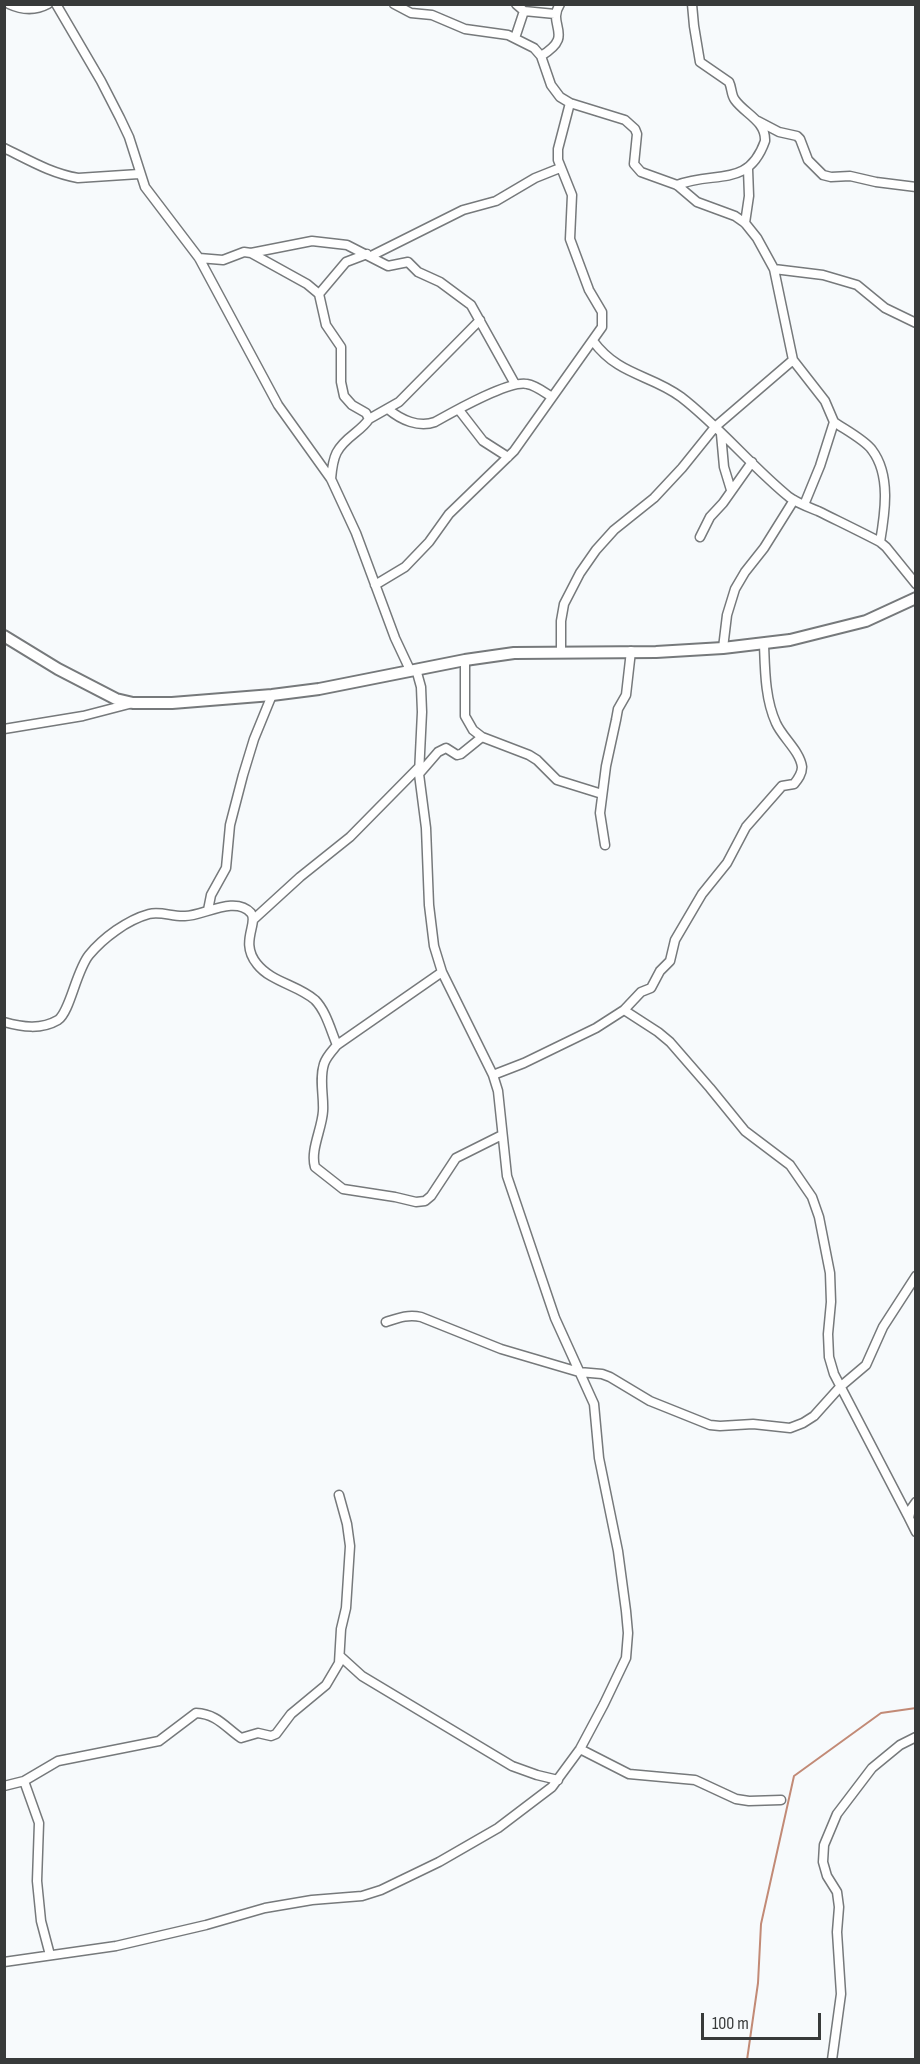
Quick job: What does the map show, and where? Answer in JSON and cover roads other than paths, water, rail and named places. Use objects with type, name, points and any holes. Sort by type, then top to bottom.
[{"type":"street","points":[[9,4],[38,9],[48,4]]},
{"type":"street","points":[[4,1962],[116,1946],[206,1925],[265,1908],[312,1900],[362,1896],[381,1890],[439,1862],[490,1833],[545,1793],[558,1780],[579,1749],[622,1667],[627,1650],[628,1633],[618,1551],[599,1458],[594,1404],[555,1318],[507,1176],[498,1091],[493,1075],[442,972],[434,945],[429,905],[426,828],[419,770],[421,687],[375,585],[356,533],[330,479],[278,405],[199,258],[145,188],[129,137],[120,118],[96,71],[56,4]]},
{"type":"street","points":[[394,4],[411,13],[432,15],[465,29],[514,38],[534,48],[541,56],[554,90],[560,97],[570,103],[625,120],[637,134],[633,158],[636,168],[647,175],[677,185],[697,202],[735,216],[745,223],[774,269],[793,360],[825,401],[834,422],[871,448],[882,473],[884,519],[880,542]]},
{"type":"street","points":[[516,4],[525,11],[555,14]]},
{"type":"street","points":[[541,56],[558,42],[555,14],[560,4]]},
{"type":"street","points":[[677,185],[699,178],[738,174],[748,169],[765,141],[763,129],[734,98],[729,82],[700,62],[692,4]]},
{"type":"street","points":[[514,38],[525,11]]},
{"type":"street","points":[[375,585],[405,567],[423,549],[449,514],[518,447],[602,327],[603,321],[598,305],[589,290],[570,240],[573,199],[560,168],[558,149],[570,103]]},
{"type":"street","points":[[755,119],[779,132],[797,136],[808,160],[823,175],[850,176],[873,182],[915,187]]},
{"type":"street","points":[[4,148],[51,172],[78,178],[139,174]]},
{"type":"street","points":[[319,294],[346,262],[369,255],[459,212],[496,201],[535,178],[560,168]]},
{"type":"street","points":[[745,223],[749,196],[748,169]]},
{"type":"street","points":[[199,258],[223,260],[244,252],[251,253],[312,241],[347,245],[388,266],[408,262],[418,272],[440,282],[468,302],[515,384]]},
{"type":"street","points":[[251,253],[308,284],[319,294],[327,325],[341,347],[341,382],[344,396],[352,405],[366,413],[369,419]]},
{"type":"street","points":[[774,269],[823,275],[857,285],[885,308],[915,323]]},
{"type":"street","points":[[330,479],[337,450],[369,419],[407,395],[480,320]]},
{"type":"street","points":[[593,341],[618,365],[636,375],[657,382],[682,398],[794,500],[880,542],[915,584]]},
{"type":"street","points":[[561,652],[561,621],[564,604],[580,573],[614,530],[654,498],[718,431],[793,360]]},
{"type":"street","points":[[388,409],[410,422],[425,424],[515,384],[529,384],[552,397]]},
{"type":"street","points":[[459,410],[483,441],[508,457]]},
{"type":"street","points":[[804,505],[834,422]]},
{"type":"street","points":[[718,431],[724,467],[731,490]]},
{"type":"street","points":[[700,537],[711,515],[720,507],[752,462]]},
{"type":"street","points":[[723,648],[727,615],[735,590],[794,500]]},
{"type":"street","points":[[4,636],[116,699],[133,703],[172,703],[319,689],[465,660],[514,653],[723,648],[764,644],[814,636],[867,621],[915,598]]},
{"type":"street","points":[[493,1075],[576,1038],[624,1010],[637,995],[652,986],[660,971],[670,961],[675,940],[702,894],[727,863],[750,822],[782,786],[794,784],[801,773],[799,758],[786,741],[773,717],[767,688],[764,644]]},
{"type":"street","points":[[605,845],[600,818],[602,794],[618,709],[626,695],[631,651]]},
{"type":"street","points":[[465,660],[465,716],[473,730],[482,737],[537,760],[558,780],[602,794]]},
{"type":"street","points":[[208,910],[211,895],[226,868],[230,825],[243,775],[254,739],[273,695]]},
{"type":"street","points":[[4,729],[83,716],[133,703]]},
{"type":"street","points":[[337,1045],[317,1003],[303,992],[275,978],[258,966],[250,954],[248,945],[254,919],[300,878],[345,843],[440,750],[448,749],[459,755],[482,737]]},
{"type":"street","points":[[4,1022],[31,1027],[60,1019],[66,1010],[82,965],[90,954],[106,938],[124,926],[150,914],[185,916],[228,906],[239,907],[251,913],[254,919]]},
{"type":"street","points":[[442,972],[337,1045],[327,1057],[323,1066],[323,1114],[315,1167],[344,1189],[416,1202],[425,1201],[438,1188],[456,1158],[502,1135]]},
{"type":"street","points":[[624,1010],[670,1042],[745,1131],[790,1165],[812,1197],[819,1216],[830,1274],[831,1302],[828,1334],[829,1357],[834,1374],[915,1532]]},
{"type":"street","points":[[386,1322],[400,1317],[421,1317],[501,1349],[579,1372],[602,1374],[650,1401],[716,1426],[753,1424],[790,1428],[814,1416],[840,1387],[866,1365],[883,1327],[915,1276]]},
{"type":"street","points":[[4,1786],[24,1781],[64,1759],[91,1756],[159,1742],[196,1713],[213,1716],[241,1737],[258,1733],[273,1736],[291,1714],[326,1685],[337,1668],[346,1608],[350,1546],[339,1495]]},
{"type":"street","points":[[909,1518],[915,1502]]},
{"type":"street","points":[[340,1656],[362,1676],[513,1766],[558,1780]]},
{"type":"street","points":[[832,2060],[841,1994],[837,1932],[839,1906],[837,1892],[827,1876],[823,1862],[824,1845],[837,1814],[872,1768],[900,1745],[915,1737]]},
{"type":"street","points":[[579,1749],[629,1774],[695,1780],[743,1800],[781,1800]]},
{"type":"street","points":[[24,1781],[39,1823],[36,1867],[40,1921],[50,1955]]},
{"type":"waterway","points":[[747,2060],[758,1983],[761,1924],[794,1776],[881,1713],[916,1708]]}]
